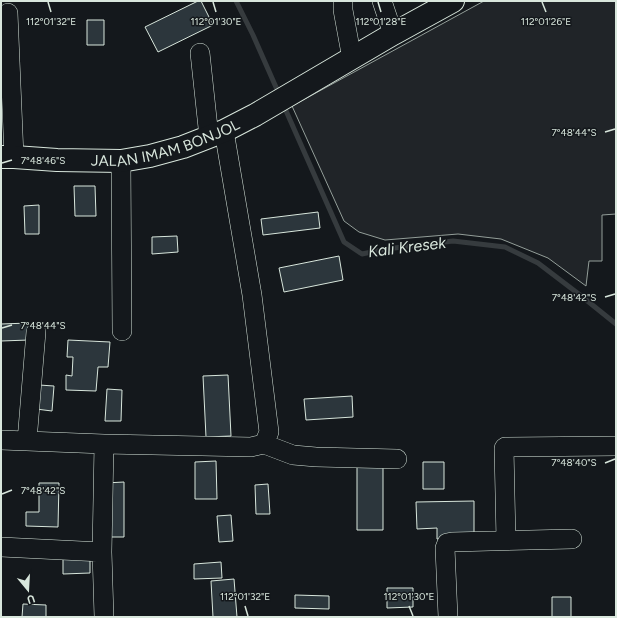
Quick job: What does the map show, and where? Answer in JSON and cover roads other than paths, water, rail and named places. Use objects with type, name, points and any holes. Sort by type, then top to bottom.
[{"type":"main road","name":"JALAN IMAM BONJOL","points":[[7,157],[57,160],[121,161],[150,156],[183,147],[216,134],[255,115],[393,34],[429,8],[453,1]]},
{"type":"street","points":[[343,1],[343,10],[352,59]]},
{"type":"street","points":[[382,1],[393,34]]},
{"type":"street","points":[[7,157],[8,13]]},
{"type":"street","points":[[200,52],[216,134],[252,295],[269,432],[264,444]]},
{"type":"street","points":[[121,161],[122,330]]},
{"type":"street","points":[[27,441],[36,332]]},
{"type":"street","points":[[1,440],[251,447],[264,444],[293,455],[397,459]]},
{"type":"street","points":[[104,444],[102,552],[104,617]]},
{"type":"street","points":[[506,540],[505,447],[616,446]]},
{"type":"street","points":[[448,617],[445,548],[447,544],[452,542],[572,539]]},
{"type":"street","points":[[1,547],[102,552]]},
{"type":"waterway","name":"Kali Kresek","points":[[236,1],[279,94]]},
{"type":"waterway","name":"Kali Kresek","points":[[283,104],[344,242],[362,254],[386,249],[453,241],[505,247],[538,263],[616,324]]}]
